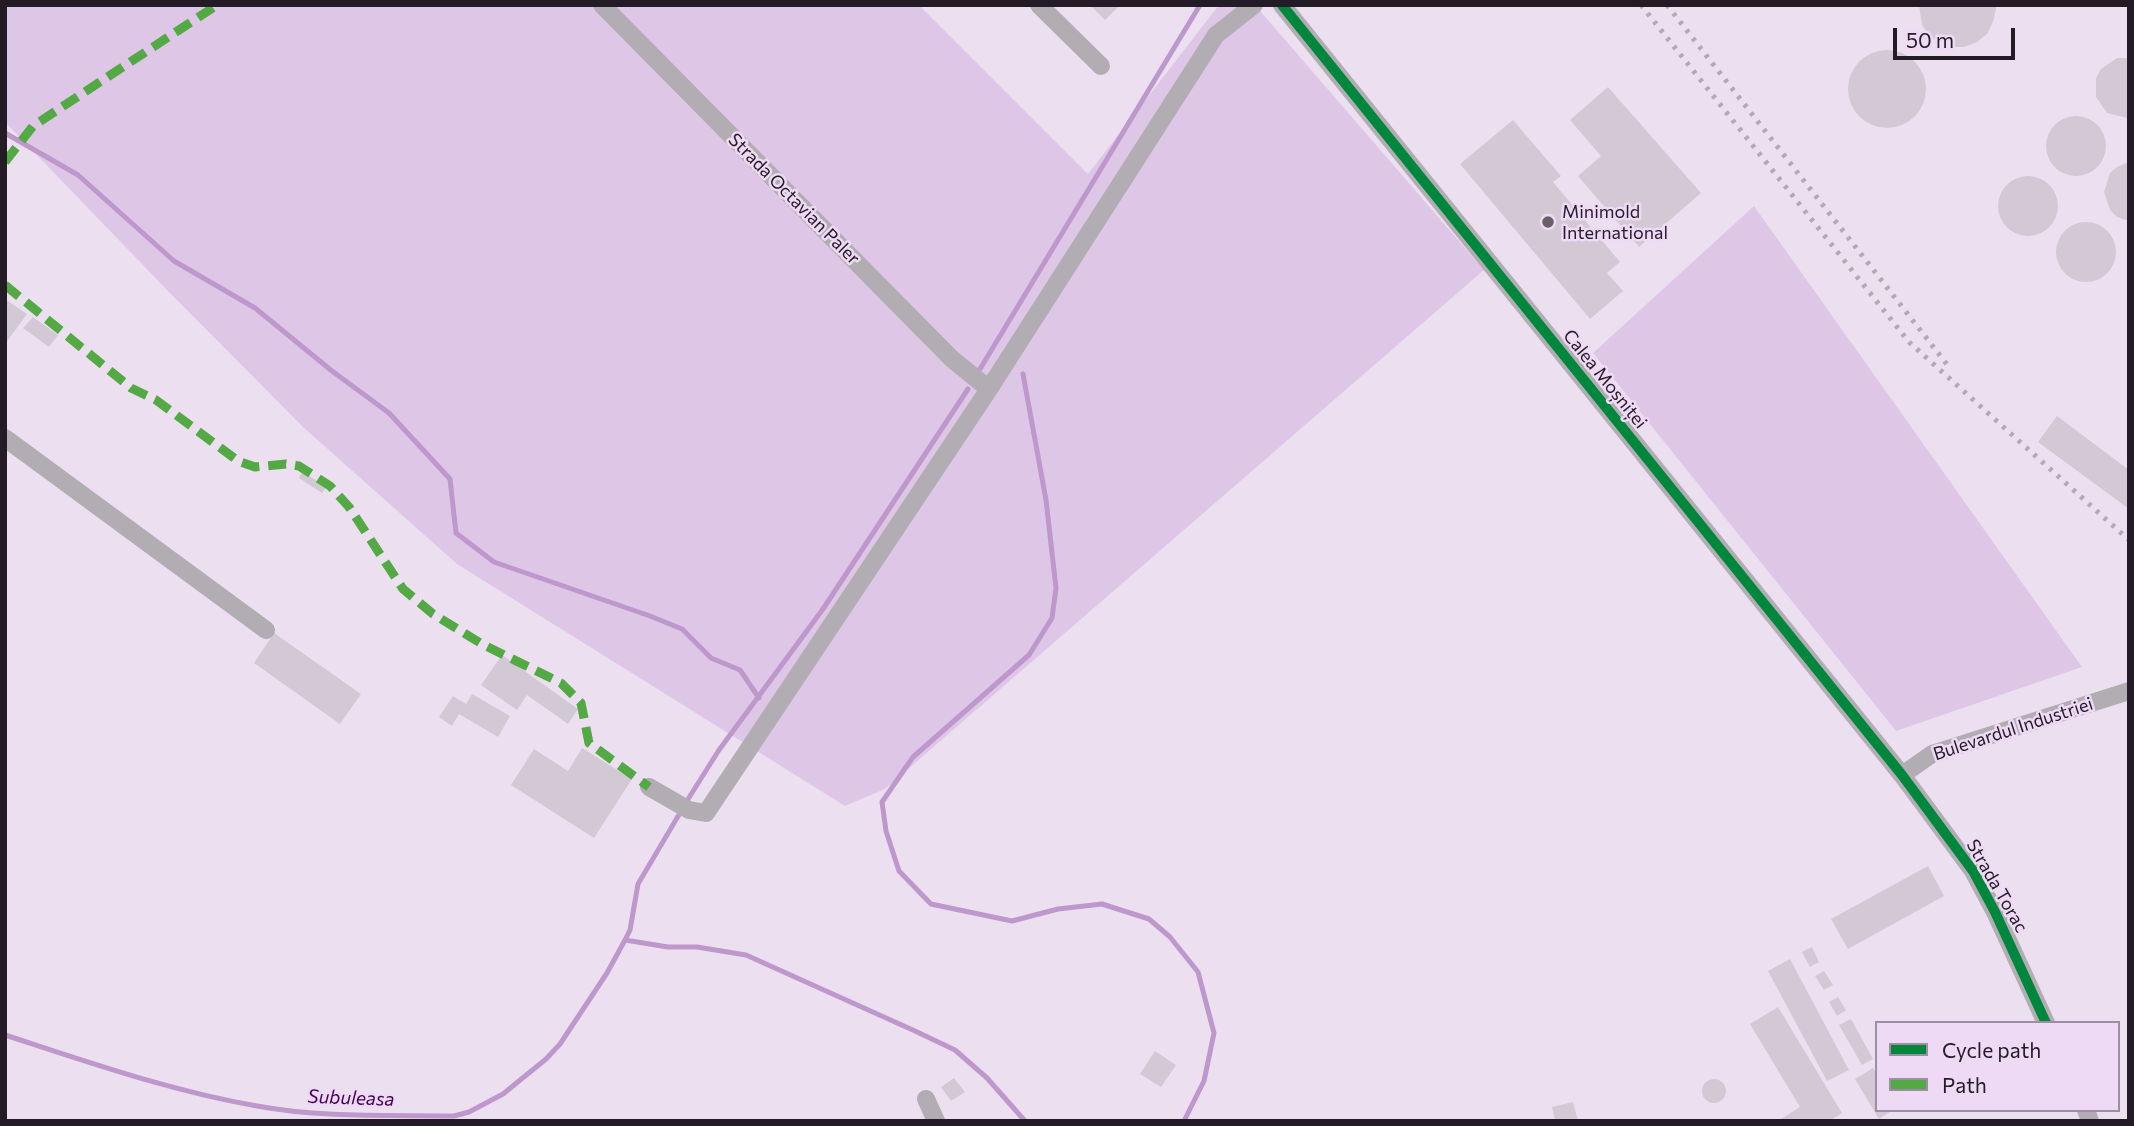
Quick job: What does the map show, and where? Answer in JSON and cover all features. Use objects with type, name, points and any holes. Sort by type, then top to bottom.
[{"type":"street","name":"Strada Octavian Paler","points":[[602,5],[952,359],[989,389]]},
{"type":"street","points":[[1040,5],[1101,66]]},
{"type":"street","points":[[649,787],[683,807],[706,813],[989,389],[1216,36],[1254,5]]},
{"type":"street","name":"Calea Moșniței","points":[[1282,5],[1902,775]]},
{"type":"street","points":[[5,438],[266,630]]},
{"type":"street","name":"Bulevardul Industriei","points":[[1902,775],[1932,754],[2129,691]]},
{"type":"street","name":"Strada Torac","points":[[1902,775],[1973,872],[1996,912],[2045,1021]]},
{"type":"street","points":[[926,1099],[936,1121]]},
{"type":"shaded area","points":[[5,5],[919,5],[1088,174],[1219,5],[1255,5],[1484,270],[885,789],[845,806],[457,564],[303,427],[5,122]]},
{"type":"shaded area","points":[[1754,206],[2082,667],[1896,731],[1593,353]]},
{"type":"building","points":[[1090,5],[1120,5],[1105,20]]},
{"type":"building","points":[[1919,5],[1996,5],[1996,9],[1987,34],[1964,47],[1951,47],[1929,35],[1922,25]]},
{"type":"building","points":[[1887,50],[1902,53],[1914,62],[1923,74],[1926,89],[1923,104],[1914,116],[1902,125],[1887,128],[1872,125],[1860,116],[1851,104],[1848,89],[1851,74],[1860,62],[1872,53]]},
{"type":"building","points":[[2117,58],[2129,58],[2129,118],[2107,113],[2096,97],[2096,78],[2101,69]]},
{"type":"building","points":[[1608,87],[1701,193],[1639,247],[1578,176],[1601,156],[1570,120]]},
{"type":"building","points":[[2070,116],[2082,116],[2101,129],[2106,146],[2104,158],[2093,171],[2082,176],[2070,176],[2051,163],[2046,152],[2046,140],[2059,121]]},
{"type":"building","name":"Minimold International","points":[[1513,120],[1561,176],[1553,182],[1620,262],[1607,273],[1623,291],[1590,319],[1460,164]]},
{"type":"building","points":[[2129,162],[2129,221],[2117,217],[2110,210],[2104,192],[2110,173]]},
{"type":"building","points":[[2022,176],[2034,176],[2053,189],[2058,206],[2056,218],[2045,231],[2034,236],[2022,236],[2003,223],[1998,212],[1998,200],[2011,181]]},
{"type":"building","points":[[2080,222],[2092,222],[2111,235],[2116,252],[2114,264],[2103,277],[2092,282],[2080,282],[2061,269],[2056,258],[2056,246],[2069,227]]},
{"type":"building","points":[[5,299],[27,314],[5,344]]},
{"type":"building","points":[[33,317],[58,335],[49,347],[23,328]]},
{"type":"building","points":[[2057,416],[2129,470],[2129,509],[2038,442]]},
{"type":"building","points":[[302,471],[326,487],[322,493],[299,478]]},
{"type":"building","points":[[274,633],[361,694],[340,724],[254,663]]},
{"type":"building","points":[[502,655],[578,709],[568,724],[527,695],[517,710],[481,685]]},
{"type":"building","points":[[472,694],[510,716],[498,737],[459,714],[452,726],[439,717],[453,696],[466,704]]},
{"type":"building","points":[[582,748],[632,779],[594,838],[511,785],[534,749],[568,771]]},
{"type":"building","points":[[1928,866],[1944,896],[1848,949],[1831,919]]},
{"type":"building","points":[[1812,947],[1819,962],[1810,967],[1802,952]]},
{"type":"building","points":[[1790,959],[1849,1070],[1827,1081],[1768,971]]},
{"type":"building","points":[[1824,971],[1833,985],[1824,990],[1815,976]]},
{"type":"building","points":[[1838,997],[1846,1010],[1837,1016],[1829,1002]]},
{"type":"building","points":[[1778,1007],[1842,1113],[1829,1121],[1778,1121],[1800,1107],[1750,1024]]},
{"type":"building","points":[[1851,1019],[1873,1059],[1862,1065],[1839,1025]]},
{"type":"building","points":[[1155,1051],[1176,1065],[1161,1087],[1140,1074]]},
{"type":"building","points":[[1873,1068],[1875,1112],[1890,1112],[1879,1119],[1855,1079]]},
{"type":"building","points":[[954,1078],[965,1092],[951,1101],[941,1087]]},
{"type":"building","points":[[1714,1079],[1723,1082],[1726,1091],[1723,1100],[1714,1103],[1705,1100],[1702,1091],[1705,1082]]},
{"type":"building","points":[[1573,1102],[1578,1121],[1555,1121],[1552,1107]]},
{"type":"waterway","points":[[980,369],[1200,5]]},
{"type":"waterway","points":[[5,133],[78,175],[174,261],[255,308],[389,413],[450,479],[456,533],[494,562],[682,629],[711,658],[740,670],[759,698]]},
{"type":"waterway","points":[[1023,374],[1046,500],[1056,588],[1052,618],[1029,655],[913,757],[882,802],[886,831],[899,871],[931,904],[1012,921],[1058,909],[1102,904],[1149,919],[1170,937],[1198,972],[1214,1033],[1204,1081],[1184,1121]]},
{"type":"waterway","name":"Subuleasa","points":[[5,1035],[161,1084],[281,1110],[355,1115],[454,1116],[469,1112],[503,1094],[560,1044],[607,973],[630,930],[638,884],[690,796],[719,750],[823,609],[968,389]]},
{"type":"waterway","points":[[625,940],[746,955],[915,1031],[955,1050],[987,1078],[1025,1121]]},
{"type":"railway","points":[[1641,5],[1909,342],[2129,540]]},
{"type":"railway","points":[[1667,5],[1949,367]]},
{"type":"marked path","points":[[5,162],[33,126],[217,5]]},
{"type":"marked path","points":[[5,285],[131,388],[156,400],[238,461],[255,467],[286,464],[299,466],[330,486],[349,507],[403,589],[433,614],[482,644],[561,683],[581,703],[589,743],[649,787]]},
{"type":"cycle path","points":[[1282,5],[1902,775],[1973,871],[2045,1021]]},
{"type":"place","name":"Minimold International","points":[[1548,222]]}]
